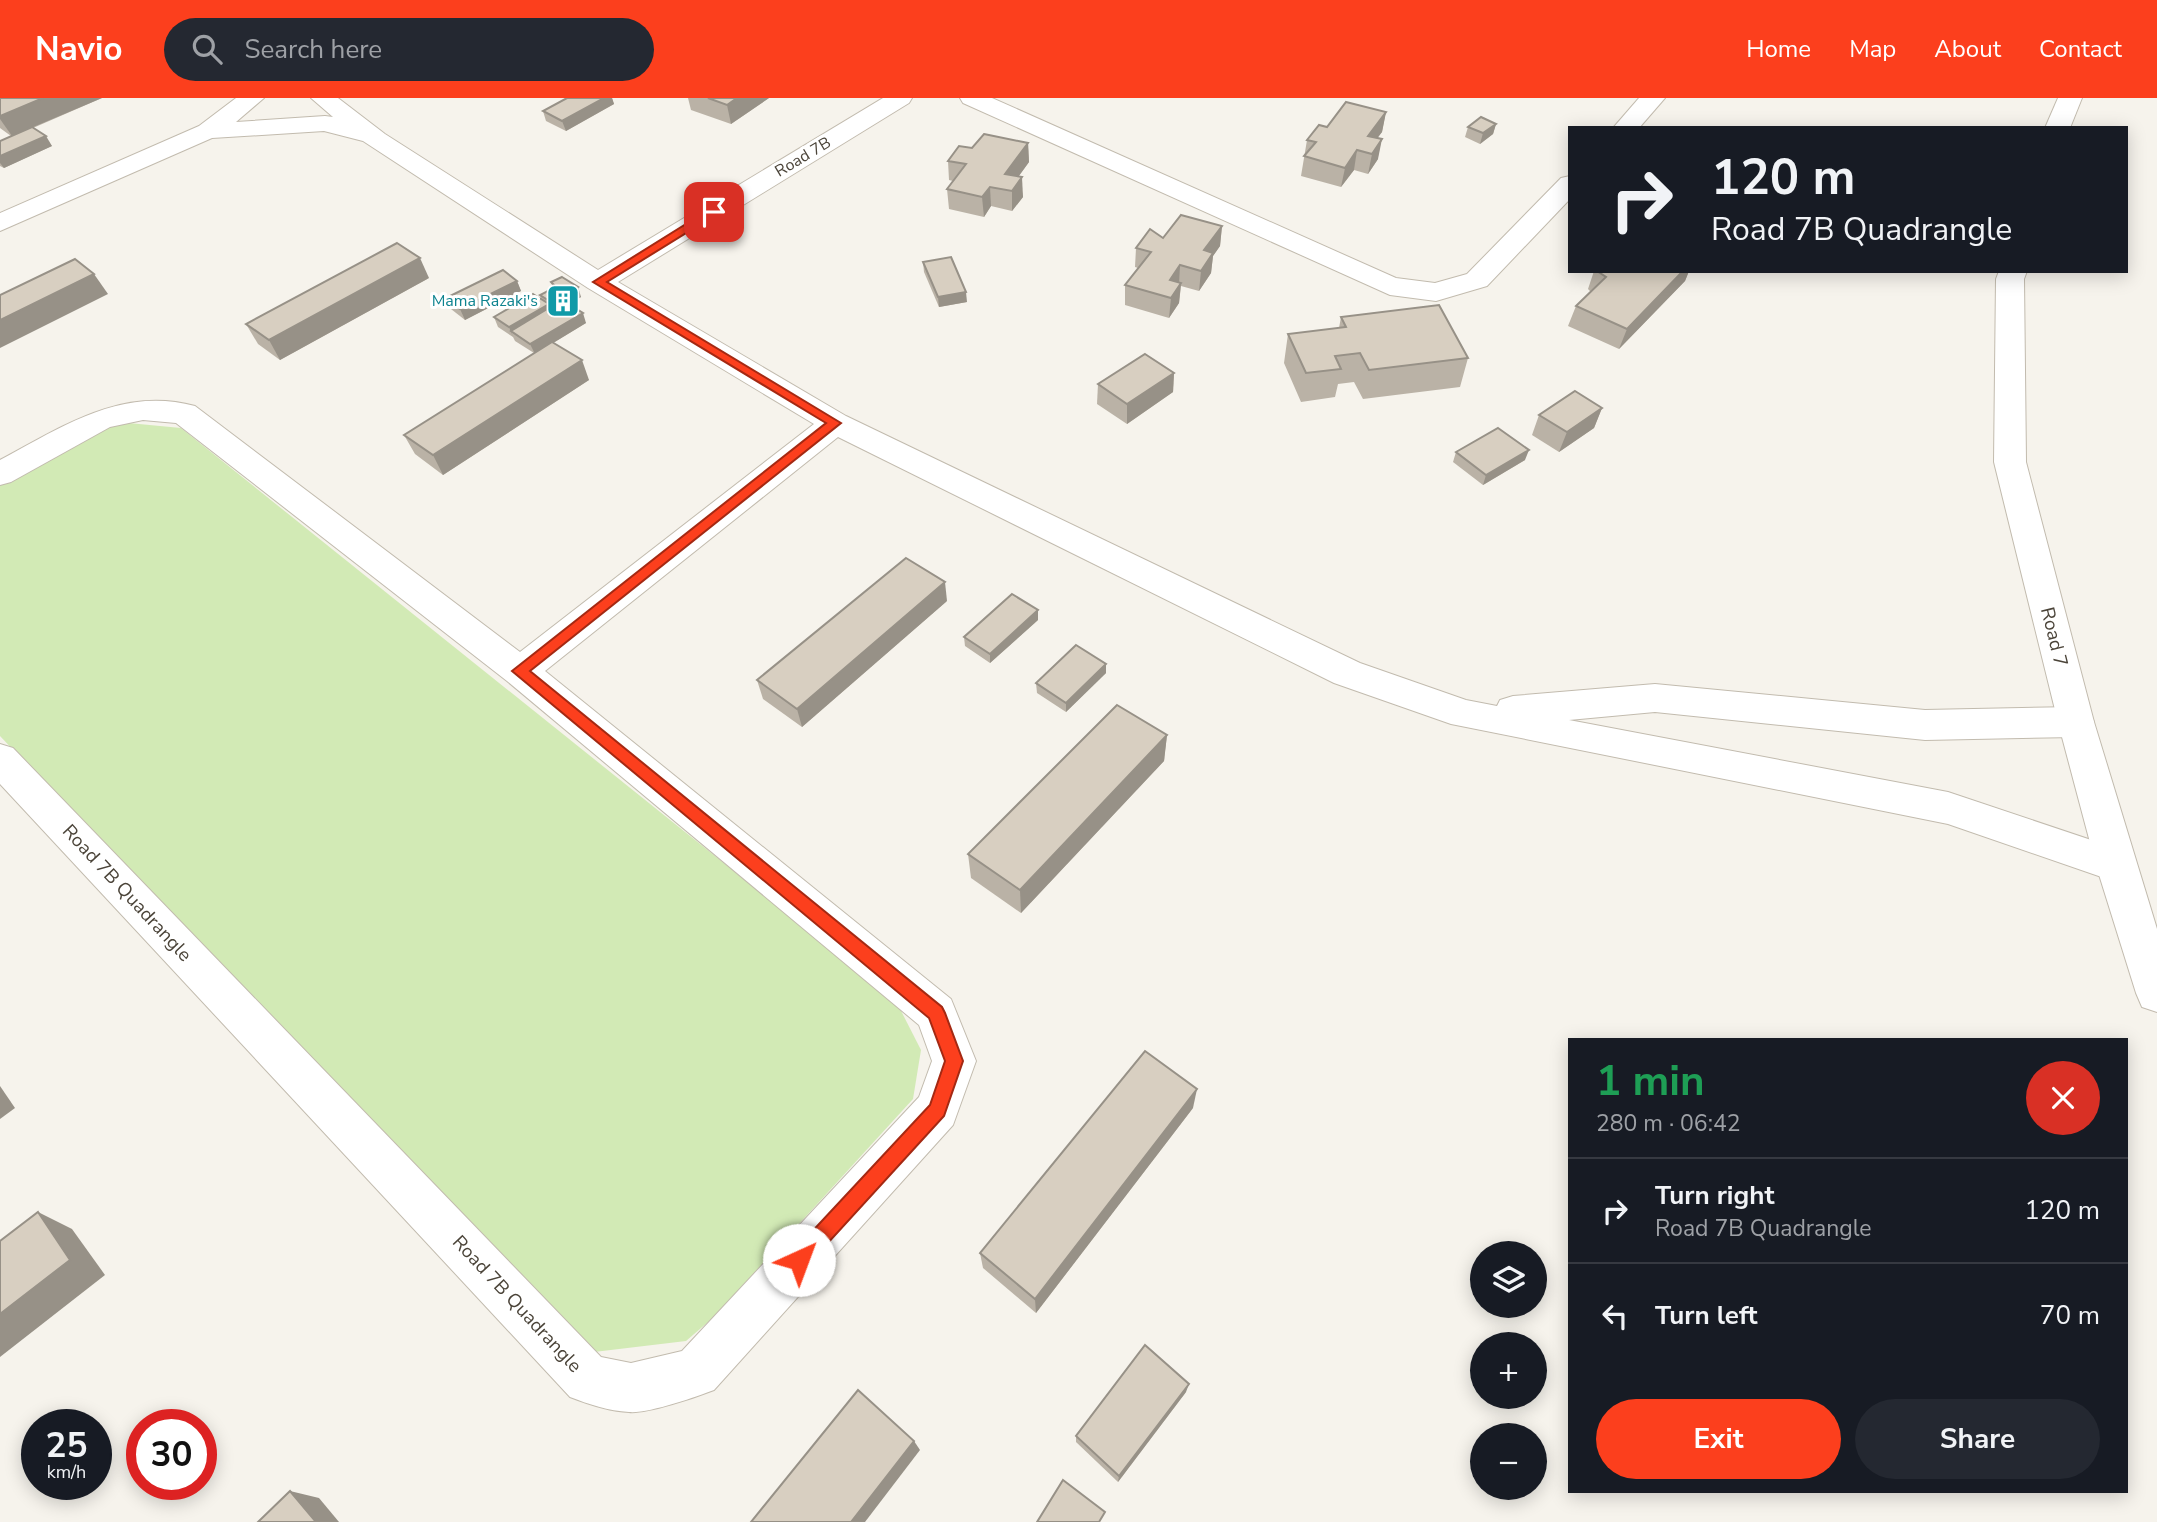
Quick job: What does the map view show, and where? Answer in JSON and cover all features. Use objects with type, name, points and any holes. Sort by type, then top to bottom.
[{"type":"street","points":[[0,223],[208,131],[253,98]]},
{"type":"street","points":[[323,98],[376,139],[598,282],[835,423],[1347,673],[1464,715],[1948,807],[2116,865]]},
{"type":"street","name":"Road 7B","points":[[598,282],[900,98]]},
{"type":"street","points":[[972,98],[1390,286],[1436,292],[1477,280],[1568,186]]},
{"type":"street","points":[[1627,126],[1653,98]]},
{"type":"street","points":[[2058,126],[2070,98]]},
{"type":"street","points":[[208,131],[325,123],[376,139]]},
{"type":"street","name":"Road 7","points":[[2012,273],[2010,279],[2010,462],[2076,722],[2116,865],[2157,993]]},
{"type":"street","name":"Road 7B Quadrangle","points":[[0,474],[101,419],[143,410],[184,413],[520,671],[936,1013],[954,1061],[937,1110],[696,1372],[631,1388],[587,1379],[0,759]]},
{"type":"street","points":[[520,671],[835,423]]},
{"type":"street","points":[[1464,715],[1655,698],[1926,725],[2076,722]]},
{"type":"green space","points":[[118,422],[181,428],[896,1001],[921,1050],[913,1099],[715,1316],[686,1341],[594,1352],[449,1210],[0,736],[0,484]]},
{"type":"building","points":[[0,98],[43,98],[0,116]]},
{"type":"building","points":[[567,98],[604,98],[562,121],[543,111]]},
{"type":"building","points":[[708,98],[737,98],[727,105]]},
{"type":"building","points":[[1346,102],[1386,112],[1368,136],[1382,139],[1372,154],[1357,150],[1345,168],[1304,156],[1316,142],[1307,140],[1319,125],[1327,127]]},
{"type":"building","points":[[1481,117],[1496,124],[1483,133],[1468,127]]},
{"type":"building","points":[[32,127],[46,136],[0,156],[0,141]]},
{"type":"building","points":[[984,134],[1028,143],[1005,174],[1022,177],[1012,191],[990,187],[982,197],[947,189],[966,164],[948,161],[959,146],[972,148]]},
{"type":"building","points":[[1181,215],[1222,226],[1204,250],[1213,253],[1201,271],[1180,265],[1170,280],[1181,283],[1171,298],[1125,285],[1151,252],[1136,248],[1150,229],[1163,238]]},
{"type":"building","points":[[397,243],[420,258],[269,340],[246,324]]},
{"type":"building","points":[[951,257],[966,292],[938,297],[923,262]]},
{"type":"building","points":[[75,259],[94,274],[0,320],[0,295]]},
{"type":"building","points":[[503,270],[517,281],[460,309],[446,298]]},
{"type":"building","points":[[1600,273],[1681,273],[1627,329],[1576,306],[1606,277]]},
{"type":"building","points":[[562,277],[578,287],[551,302],[540,295],[556,287],[551,282]]},
{"type":"building","points":[[533,294],[549,304],[509,327],[494,317]]},
{"type":"building","points":[[562,300],[583,313],[530,344],[511,331]]},
{"type":"building","points":[[1439,305],[1468,358],[1369,370],[1360,353],[1335,356],[1341,369],[1306,373],[1288,334],[1346,327],[1341,317]]},
{"type":"building","points":[[552,342],[582,360],[433,455],[404,435]]},
{"type":"building","points":[[1145,354],[1174,373],[1127,404],[1098,384]]},
{"type":"building","points":[[1575,391],[1602,408],[1567,432],[1539,415]]},
{"type":"building","points":[[1498,428],[1529,450],[1486,475],[1456,452]]},
{"type":"building","points":[[906,558],[945,582],[797,709],[757,680]]},
{"type":"building","points":[[1012,594],[1038,610],[990,654],[964,637]]},
{"type":"building","points":[[1076,645],[1106,664],[1066,703],[1036,683]]},
{"type":"building","points":[[1117,705],[1167,735],[1020,890],[968,854]]},
{"type":"building","points":[[1145,1051],[1197,1089],[1035,1299],[980,1253]]},
{"type":"building","points":[[38,1212],[70,1260],[0,1314],[0,1241]]},
{"type":"building","points":[[1145,1345],[1189,1384],[1119,1476],[1076,1436]]},
{"type":"building","points":[[858,1390],[914,1441],[851,1522],[751,1522]]},
{"type":"building","points":[[1063,1480],[1105,1512],[1099,1522],[1037,1522]]},
{"type":"building","points":[[290,1491],[316,1522],[258,1522]]},
{"type":"place","name":"Mama Razaki's","points":[[563,301]]},
{"type":"route","points":[[714,212],[598,282],[835,423],[520,671],[936,1013],[954,1061],[937,1110],[799,1260]]}]
